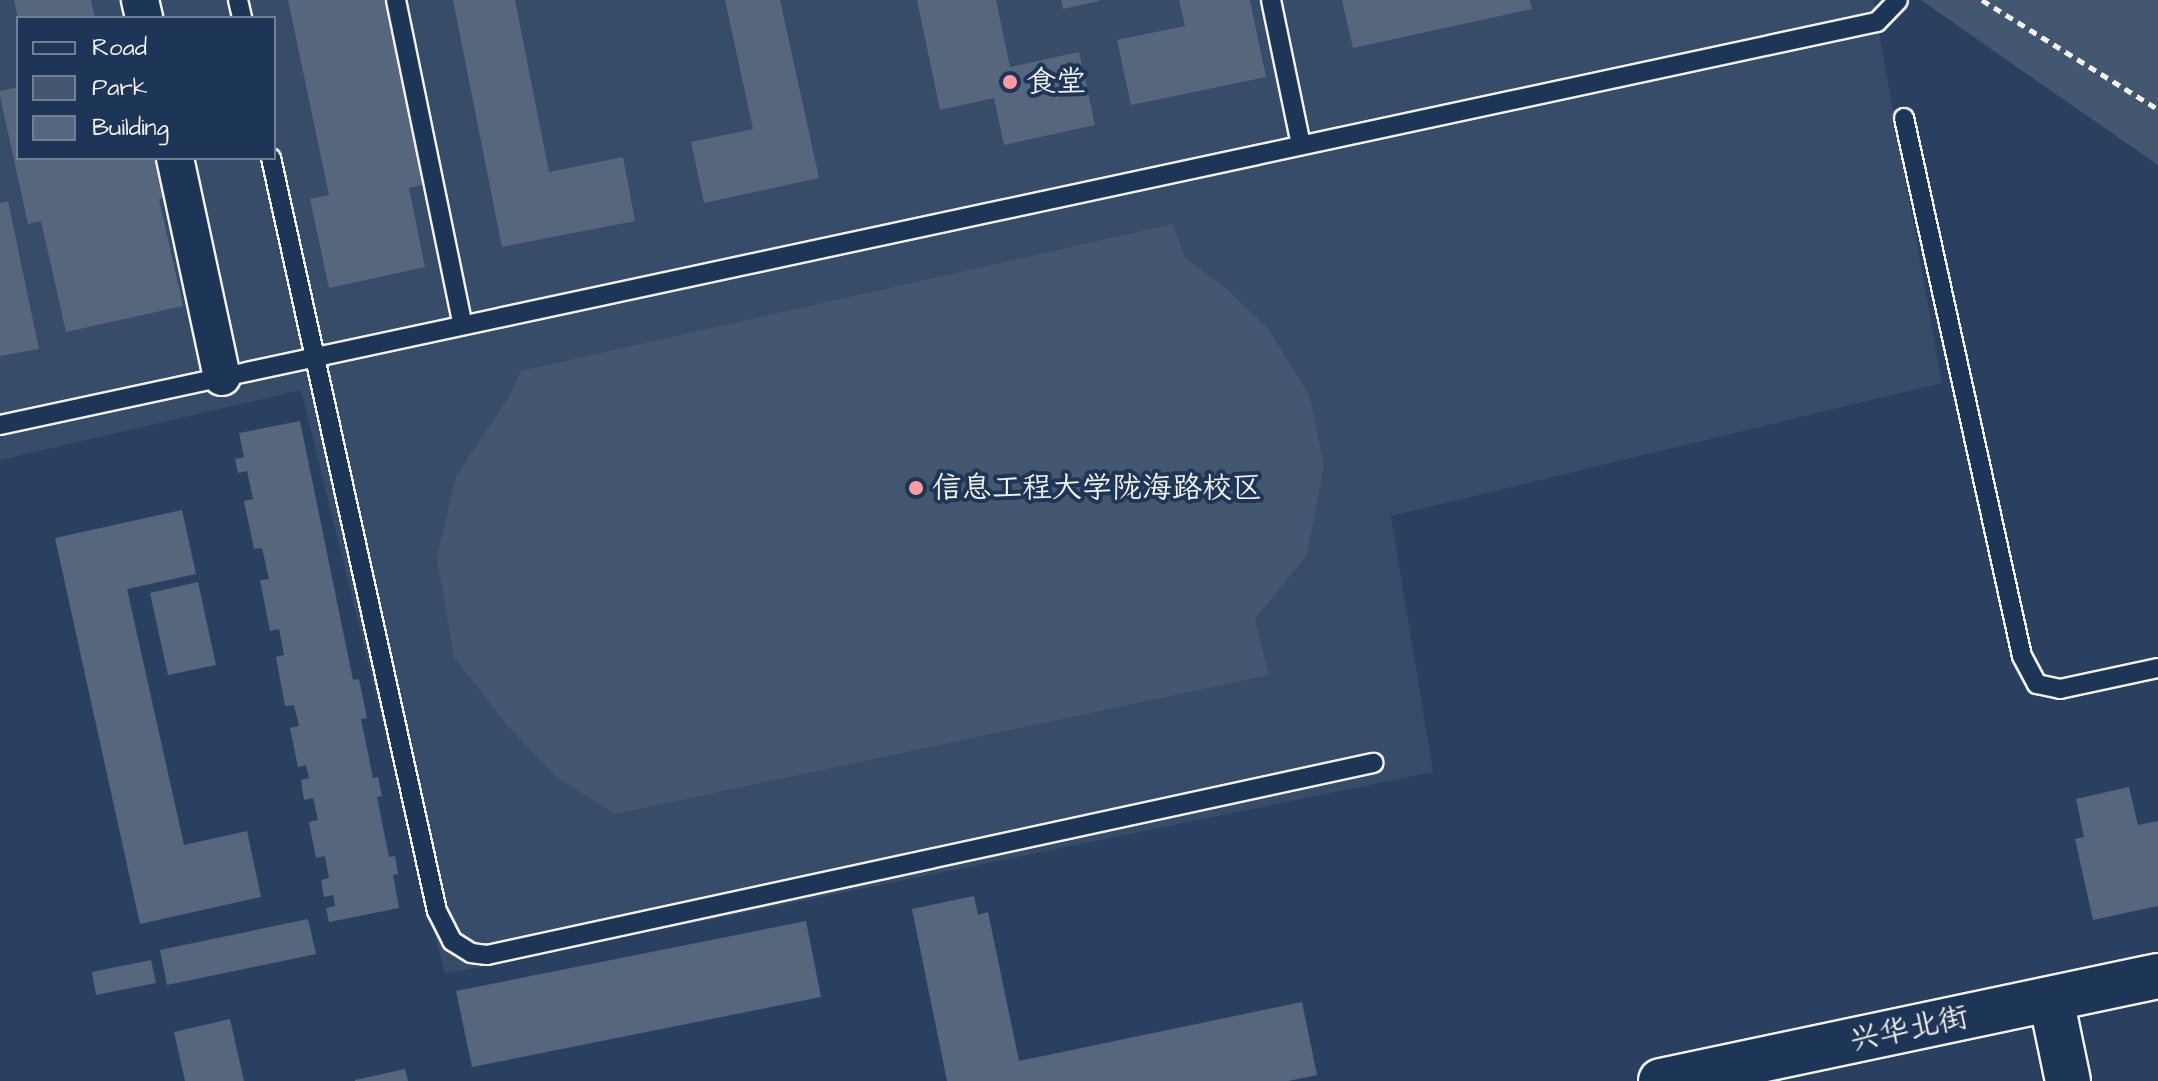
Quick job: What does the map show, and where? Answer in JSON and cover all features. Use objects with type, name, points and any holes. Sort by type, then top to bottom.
[{"type":"street","points":[[175,160],[222,377]]},
{"type":"street","name":"兴华北街","points":[[1661,1081],[2158,976]]},
{"type":"street","points":[[2051,999],[2068,1081]]},
{"type":"lane","points":[[396,0],[463,325]]},
{"type":"lane","points":[[1271,0],[1301,145]]},
{"type":"lane","points":[[0,425],[1877,22],[1898,0]]},
{"type":"lane","points":[[1904,118],[2022,656],[2037,684],[2060,689],[2158,668]]},
{"type":"lane","points":[[271,160],[312,358],[437,911],[452,941],[471,953],[487,955],[1373,763]]},
{"type":"path","points":[[1982,0],[2158,109]]},
{"type":"shaded area","name":"信息工程大学陇海路校区","points":[[0,0],[1873,0],[1942,383],[1391,516],[1433,772],[445,974],[301,390],[0,460]]},
{"type":"green space","points":[[1921,0],[2158,0],[2158,165],[2047,88]]},
{"type":"green space","points":[[1173,224],[1185,258],[1228,290],[1269,330],[1309,395],[1324,465],[1307,555],[1255,619],[1269,675],[615,814],[555,776],[507,725],[454,657],[437,558],[456,476],[507,400],[521,371]]},
{"type":"building","points":[[14,0],[91,0],[95,16],[18,16]]},
{"type":"building","points":[[288,0],[386,0],[425,184],[409,188],[425,267],[329,288],[310,199],[329,195]]},
{"type":"building","points":[[453,0],[515,0],[549,172],[623,157],[635,221],[502,247]]},
{"type":"building","points":[[725,0],[780,0],[819,178],[704,203],[691,142],[753,129]]},
{"type":"building","name":"食堂","points":[[917,0],[996,0],[1010,67],[1079,52],[1095,125],[1004,145],[994,98],[940,110]]},
{"type":"building","name":"食堂","points":[[1061,0],[1099,0],[1099,1],[1063,9]]},
{"type":"building","name":"食堂","points":[[1179,0],[1250,0],[1266,77],[1131,105],[1117,40],[1185,26]]},
{"type":"building","points":[[1342,0],[1530,0],[1532,9],[1353,48]]},
{"type":"building","points":[[16,87],[16,160],[166,160],[174,196],[159,199],[183,306],[66,332],[41,221],[28,224],[0,91]]},
{"type":"building","points":[[8,201],[39,349],[0,356],[0,203]]},
{"type":"building","points":[[300,421],[353,680],[359,679],[367,718],[361,719],[373,778],[378,777],[382,796],[377,797],[389,857],[395,856],[398,874],[393,875],[399,908],[329,922],[326,908],[335,906],[333,895],[324,897],[321,880],[329,878],[325,856],[316,858],[309,822],[318,820],[313,798],[304,800],[301,780],[309,778],[306,765],[298,767],[290,728],[299,726],[294,705],[285,706],[276,657],[284,655],[279,629],[270,631],[260,580],[269,579],[262,548],[254,549],[244,501],[253,499],[247,471],[238,473],[235,459],[244,457],[239,433]]},
{"type":"building","points":[[182,510],[196,574],[127,589],[184,845],[247,831],[261,897],[140,924],[55,538]]},
{"type":"building","points":[[198,582],[216,665],[168,675],[150,593]]},
{"type":"building","points":[[2129,787],[2138,825],[2158,821],[2158,906],[2093,920],[2075,839],[2084,837],[2076,799]]},
{"type":"building","points":[[974,896],[978,915],[988,912],[1019,1061],[1302,1002],[1317,1075],[1288,1081],[947,1081],[912,909]]},
{"type":"building","points":[[308,919],[316,954],[167,985],[160,950]]},
{"type":"building","points":[[806,921],[821,997],[472,1067],[456,991]]},
{"type":"building","points":[[151,960],[156,983],[96,995],[92,972]]},
{"type":"building","points":[[230,1019],[244,1081],[185,1081],[174,1032]]},
{"type":"building","points":[[405,1069],[408,1081],[355,1081],[355,1080]]},
{"type":"place","name":"食堂","points":[[1010,82]]},
{"type":"place","name":"信息工程大学陇海路校区","points":[[916,488]]}]
